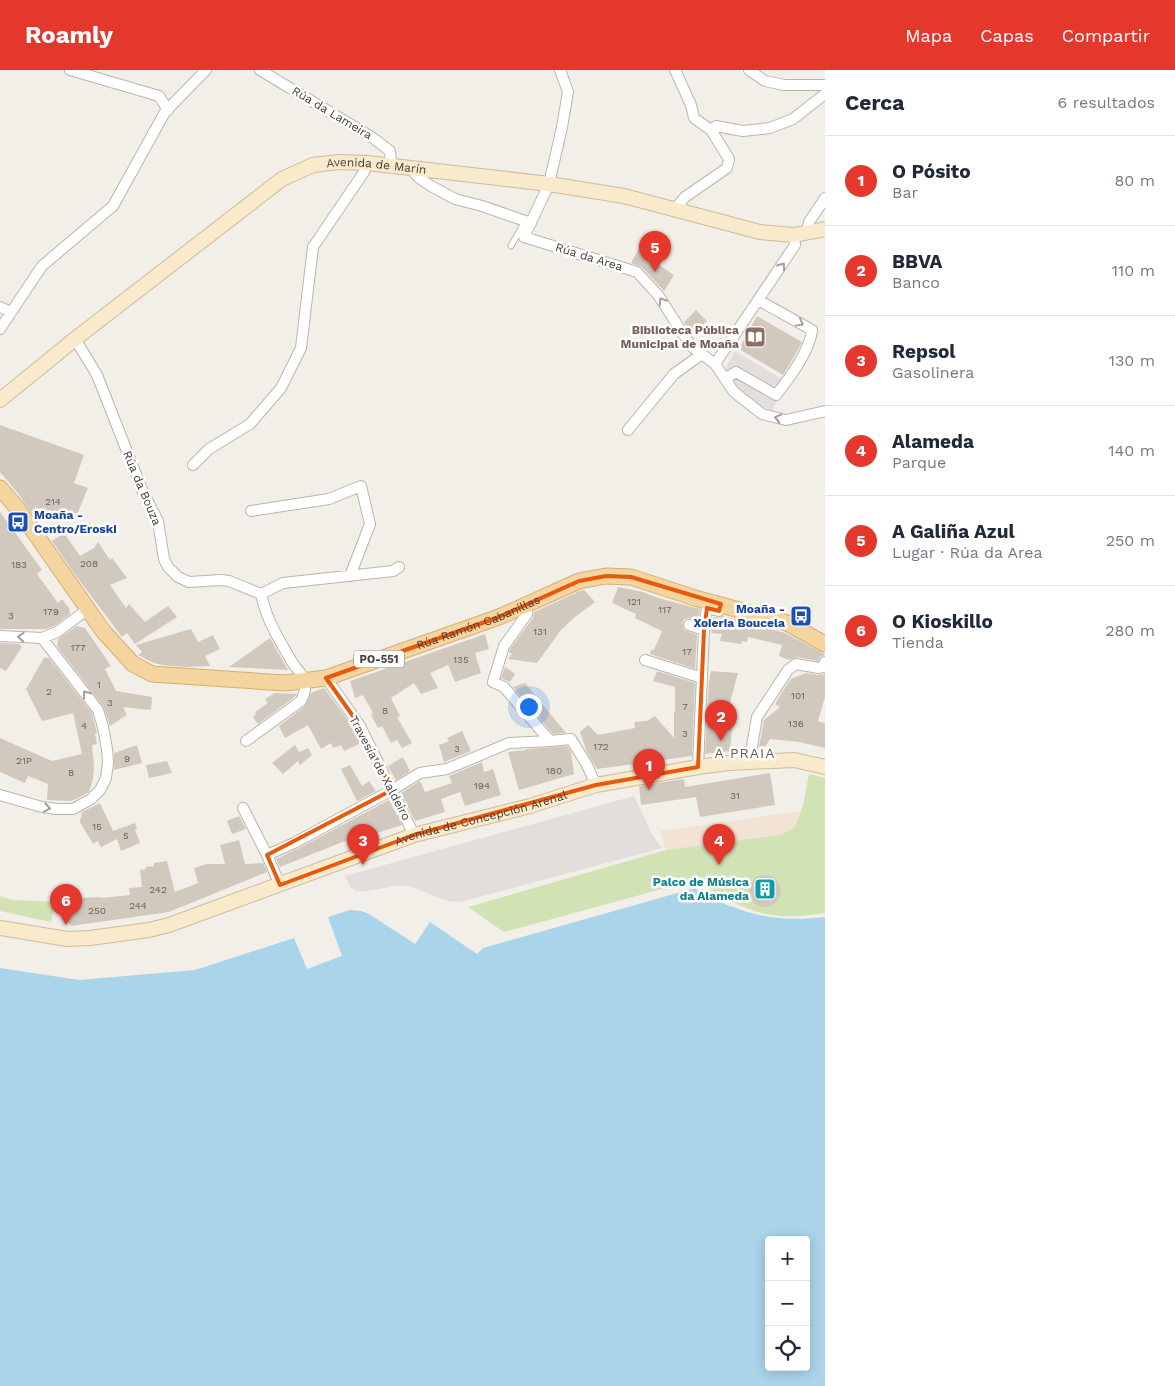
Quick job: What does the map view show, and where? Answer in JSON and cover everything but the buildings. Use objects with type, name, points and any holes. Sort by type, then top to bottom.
[{"type":"main road","name":"Avenida de Marín","points":[[0,400],[282,179],[314,165],[338,162],[367,163],[549,184],[624,196],[760,232],[801,234],[825,229]]},
{"type":"main road","name":"Rúa Ramón Cabanillas","points":[[0,488],[18,509],[104,631],[132,664],[152,674],[286,683],[326,678],[500,617],[579,581],[606,576],[631,577],[695,598],[787,623],[825,644]]},
{"type":"main road","name":"Avenida de Concepción Arenal","points":[[0,928],[67,939],[90,938],[149,930],[169,925],[414,835],[530,806],[596,785],[698,766],[794,760],[825,768]]},
{"type":"street","points":[[70,70],[159,96],[168,110]]},
{"type":"street","points":[[0,329],[42,266],[113,206],[165,112],[206,70]]},
{"type":"street","name":"Rúa da Lameira","points":[[260,70],[373,138],[390,151],[391,166]]},
{"type":"street","points":[[410,168],[431,186],[455,199],[528,222],[549,184],[562,127],[568,92],[560,70]]},
{"type":"street","points":[[674,210],[685,197],[727,168],[729,159],[711,130],[694,118],[691,105],[675,70]]},
{"type":"street","points":[[749,70],[765,81],[784,85],[825,85]]},
{"type":"street","points":[[711,130],[716,126],[742,131],[770,128],[793,119],[825,94]]},
{"type":"street","points":[[193,466],[209,449],[250,424],[281,388],[301,348],[313,247],[364,172],[367,163]]},
{"type":"street","points":[[715,364],[825,198]]},
{"type":"street","name":"Rúa da Area","points":[[528,222],[524,237],[637,272],[658,295],[691,346],[715,364],[734,392],[762,414],[786,420],[825,411]]},
{"type":"street","points":[[725,379],[736,372],[776,395],[788,379],[811,338],[812,330],[758,300]]},
{"type":"street","points":[[0,307],[11,312]]},
{"type":"street","name":"Rúa da Bouza","points":[[75,340],[97,375],[142,492],[158,521],[164,559],[168,567],[178,577],[189,582],[229,581],[261,594]]},
{"type":"street","points":[[628,430],[674,374],[702,354]]},
{"type":"street","points":[[251,511],[329,499],[361,486],[370,524],[350,576]]},
{"type":"street","points":[[246,741],[301,701],[304,694],[305,681],[272,628],[261,594],[283,583],[393,571],[399,567]]},
{"type":"street","points":[[698,766],[704,630],[707,608],[719,611],[721,604]]},
{"type":"street","points":[[526,606],[527,614],[504,646],[493,682],[504,687],[550,741]]},
{"type":"street","points":[[0,636],[42,638],[57,632],[88,609]]},
{"type":"street","points":[[689,625],[704,630]]},
{"type":"street","points":[[0,795],[42,807],[73,809],[91,799],[100,790],[106,778],[107,749],[98,710],[42,638]]},
{"type":"street","points":[[645,660],[702,678]]},
{"type":"street","points":[[753,762],[752,746],[757,717],[788,670],[796,664],[819,668],[825,662]]},
{"type":"street","name":"Travesía de Xaldeiro","points":[[326,678],[360,726],[414,835]]},
{"type":"street","points":[[267,855],[294,843],[420,773],[447,769],[509,743],[571,739],[587,765],[596,785]]},
{"type":"street","points":[[243,808],[280,885]]},
{"type":"lane","points":[[511,246],[528,222]]},
{"type":"highlighted area","points":[[606,576],[631,577],[721,604],[719,611],[707,608],[704,630],[698,767],[596,785],[414,835],[280,885],[267,855],[392,790],[360,726],[326,678],[499,617],[579,581]]},
{"type":"shaded area","points":[[735,351],[782,379],[778,386],[782,389],[772,411],[751,401],[732,384],[725,372]]},
{"type":"shaded area","points":[[634,796],[653,836],[662,848],[460,902],[448,901],[409,886],[356,891],[350,887],[345,876]]},
{"type":"shaded area","points":[[815,809],[767,867],[713,892],[695,880],[666,850],[660,831]]},
{"type":"green space","points":[[809,774],[825,778],[825,913],[804,916],[770,915],[736,904],[695,880],[504,932],[468,907],[666,850],[781,835],[795,827],[803,806]]},
{"type":"green space","points":[[0,896],[12,900],[55,902],[51,922],[0,911]]},
{"type":"water","points":[[695,888],[716,900],[754,914],[788,919],[825,917],[825,1386],[0,1386],[0,968],[79,980],[195,970],[294,938],[307,969],[342,956],[328,917],[350,910],[369,914],[415,944],[430,922],[477,954],[483,948]]},
{"type":"place","name":"A Galiña Azul","points":[[655,272]]},
{"type":"place","name":"Biblioteca Pública Municipal de Moaña","points":[[755,337]]},
{"type":"place","name":"Moaña - Centro/Eroski","points":[[18,522]]},
{"type":"place","name":"Moaña - Xoieria Boucela","points":[[801,616]]},
{"type":"place","name":"BBVA","points":[[721,741]]},
{"type":"place","name":"O Pósito","points":[[649,790]]},
{"type":"place","name":"Repsol","points":[[363,865]]},
{"type":"place","name":"Alameda","points":[[719,865]]},
{"type":"place","name":"Palco de Música da Alameda","points":[[765,889]]},
{"type":"place","name":"O Kioskillo","points":[[66,925]]},
{"type":"district","name":"A PRAIA","points":[[745,753]]}]
